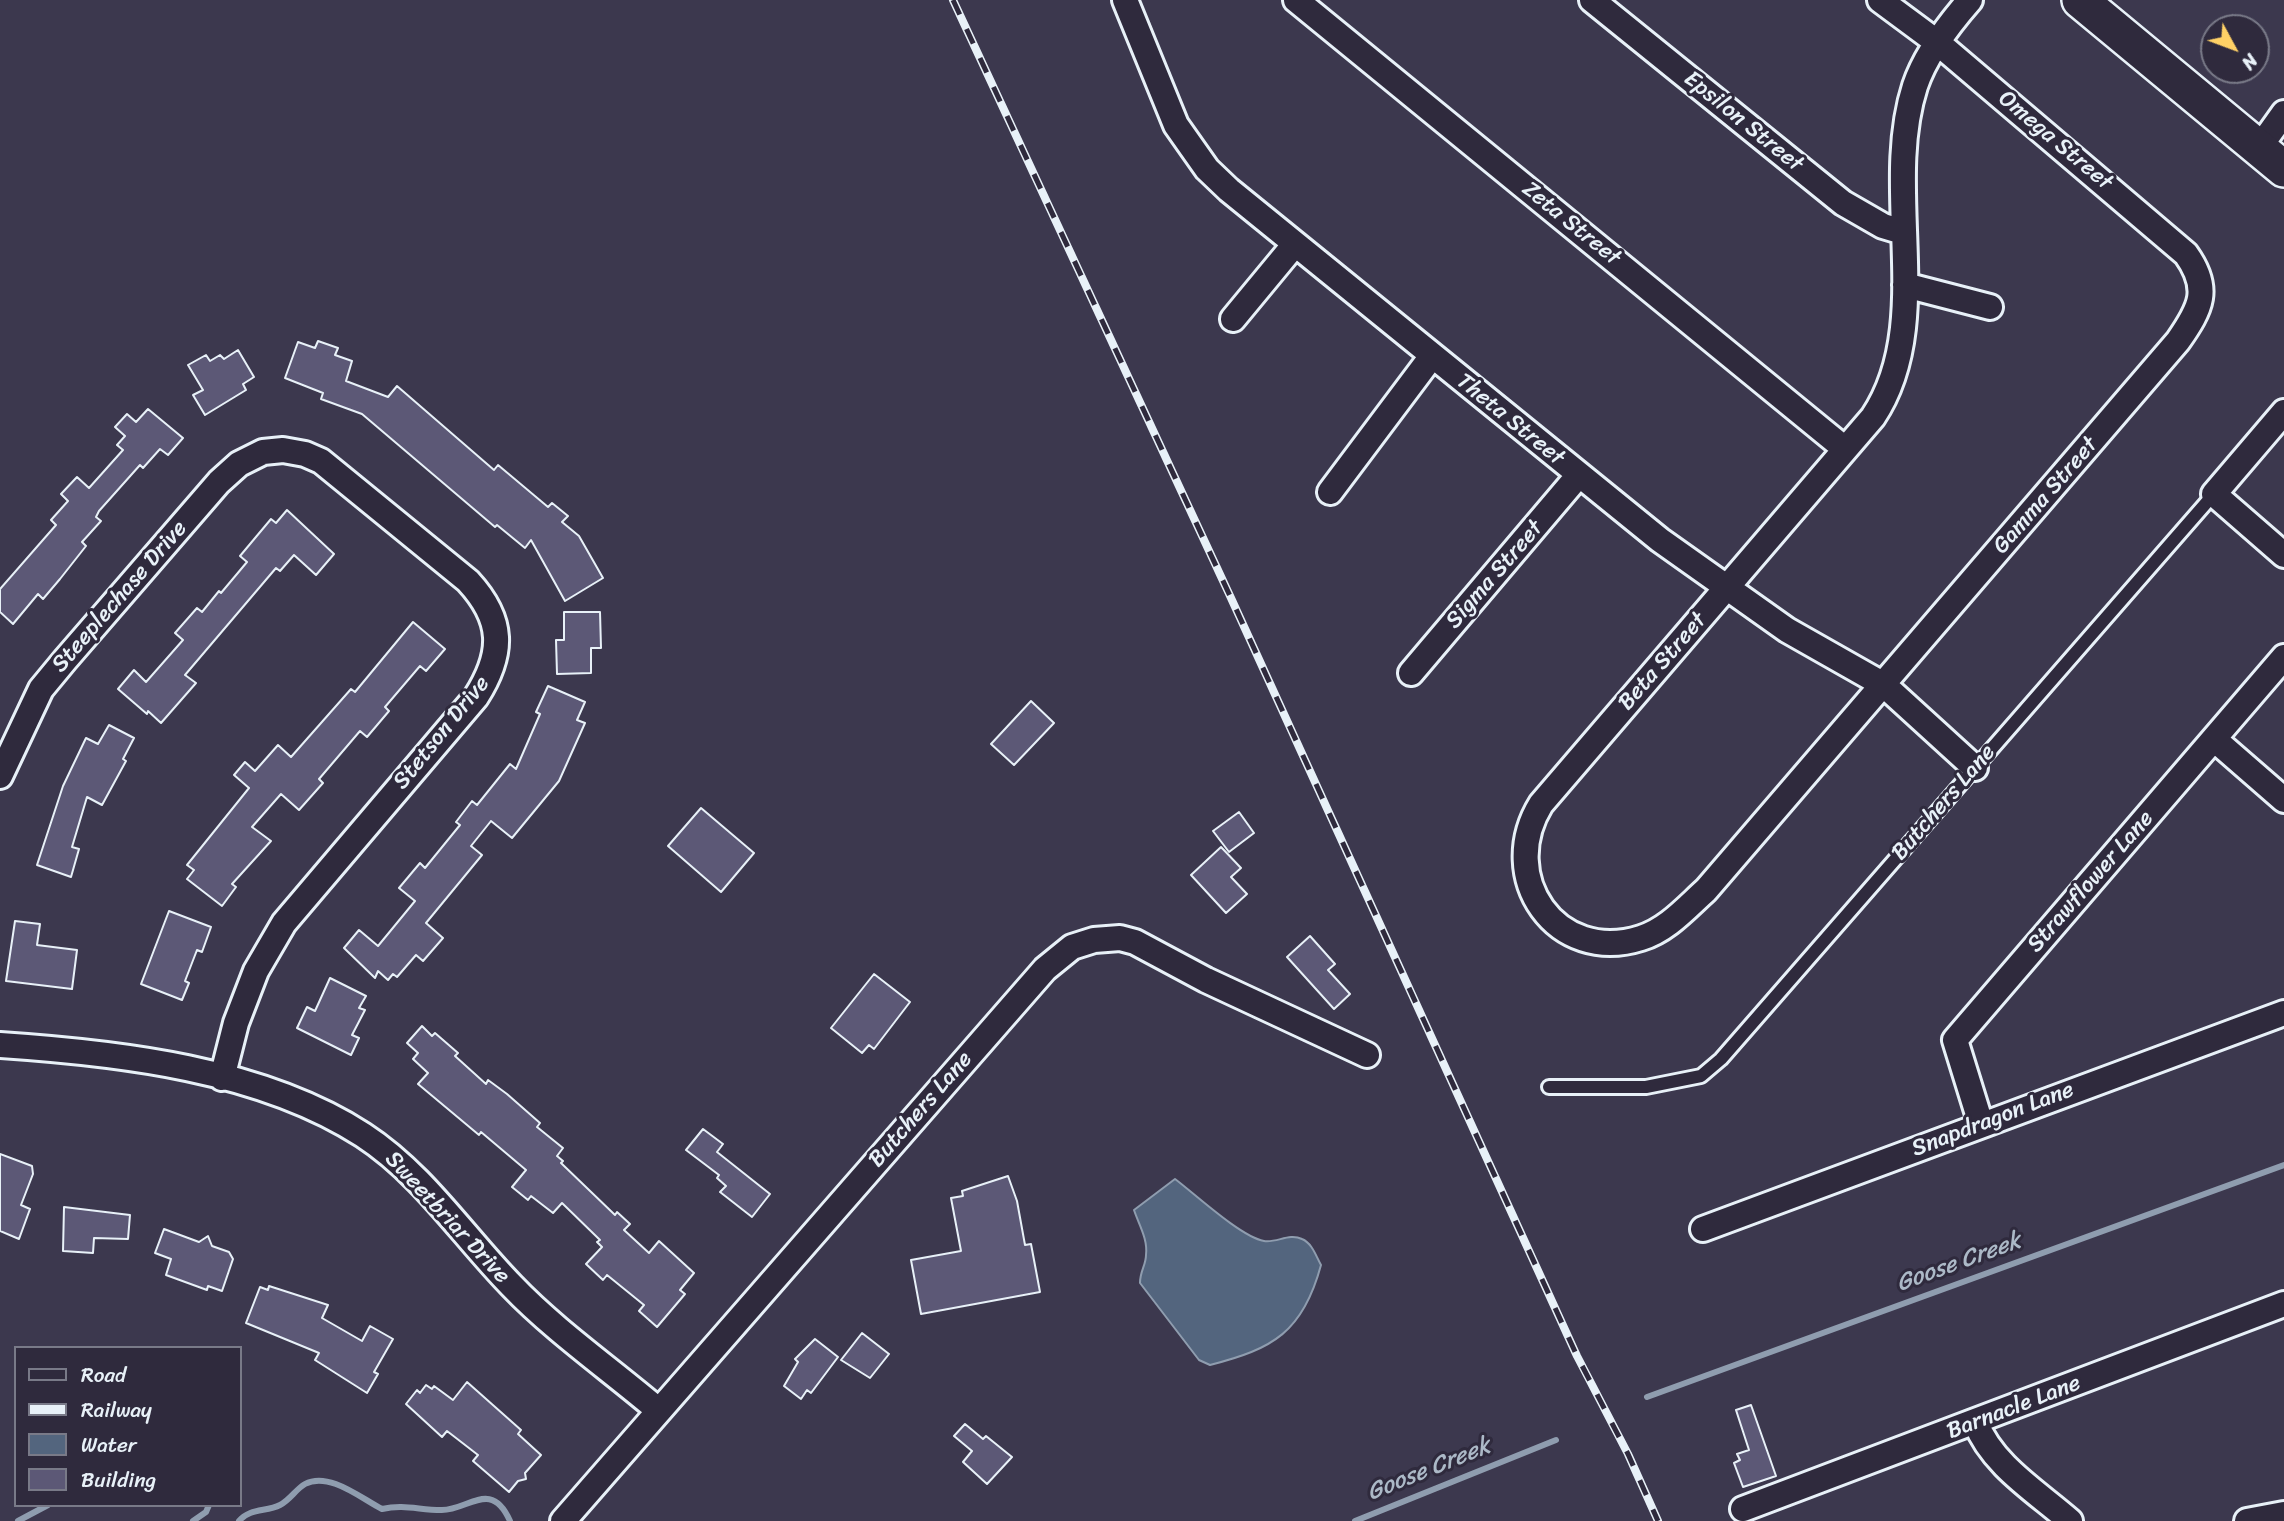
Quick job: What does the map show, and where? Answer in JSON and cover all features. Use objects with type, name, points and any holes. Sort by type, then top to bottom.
[{"type":"street","name":"Theta Street","points":[[1125,0],[1176,125],[1187,144],[1222,183],[1578,475],[1726,589],[1787,630],[1884,685],[1975,768]]},
{"type":"street","name":"Zeta Street","points":[[1296,0],[1845,449]]},
{"type":"street","name":"Epsilon Street","points":[[1592,0],[1843,203],[1883,226],[1903,232]]},
{"type":"street","name":"Omega Street","points":[[1880,0],[1938,43],[2186,254],[2199,271],[2200,302]]},
{"type":"street","name":"Beta Street","points":[[1884,685],[1706,890],[1665,927],[1643,938],[1618,943],[1592,942],[1553,922],[1540,905],[1530,885],[1523,859],[1532,819],[1541,804],[1873,417],[1895,377],[1905,285],[1903,159],[1908,113],[1916,83],[1938,43],[1970,0]]},
{"type":"street","points":[[2080,0],[2271,158],[2284,113]]},
{"type":"street","points":[[1233,319],[1295,244]]},
{"type":"street","points":[[1905,285],[1990,307]]},
{"type":"street","name":"Gamma Street","points":[[1884,685],[2179,341],[2195,317],[2200,302]]},
{"type":"street","points":[[1330,492],[1432,356]]},
{"type":"street","name":"Butchers Lane","points":[[2214,495],[2284,412]]},
{"type":"street","name":"Steeplechase Drive","points":[[0,776],[41,689],[65,660],[219,482],[239,464],[263,452],[276,451]]},
{"type":"street","name":"Stetson Drive","points":[[222,1078],[236,1023],[256,971],[284,923],[476,697],[496,660],[497,643],[487,606],[468,581],[321,461],[305,454],[276,451]]},
{"type":"street","name":"Sigma Street","points":[[1410,673],[1578,475]]},
{"type":"street","points":[[2214,495],[2284,555]]},
{"type":"street","name":"Strawflower Lane","points":[[1981,1124],[1955,1040],[2284,657]]},
{"type":"street","points":[[2214,739],[2284,800]]},
{"type":"street","name":"Butchers Lane","points":[[563,1521],[1045,969],[1072,947],[1105,938],[1135,942],[1206,980],[1367,1055]]},
{"type":"street","name":"Snapdragon Lane","points":[[1703,1229],[2284,1013]]},
{"type":"street","name":"Sweetbriar Drive","points":[[0,1045],[138,1059],[222,1078],[309,1107],[342,1122],[390,1155],[514,1289],[658,1410]]},
{"type":"street","name":"Barnacle Lane","points":[[1743,1509],[1976,1423],[2284,1304]]},
{"type":"street","points":[[1976,1423],[1982,1438],[1999,1459],[2070,1521]]},
{"type":"street","points":[[2247,1521],[2284,1514]]},
{"type":"lane","name":"Butchers Lane","points":[[1549,1087],[1646,1087],[1701,1076],[1721,1059],[2214,495]]},
{"type":"water","points":[[1175,1179],[1231,1224],[1254,1238],[1269,1241],[1297,1237],[1308,1243],[1313,1250],[1321,1265],[1305,1307],[1295,1322],[1268,1344],[1210,1365],[1199,1360],[1140,1283],[1146,1249],[1134,1210]]},
{"type":"building","points":[[318,341],[338,348],[335,355],[352,361],[346,381],[388,397],[397,386],[494,470],[498,465],[548,507],[552,503],[568,516],[562,522],[579,536],[603,578],[565,601],[531,540],[525,548],[497,525],[495,527],[362,414],[321,399],[323,393],[285,378],[298,342],[315,348]]},
{"type":"building","points":[[238,350],[254,377],[243,384],[246,390],[205,415],[193,395],[203,390],[188,365],[206,355],[210,361],[220,355],[224,359]]},
{"type":"building","points":[[148,409],[183,438],[168,455],[160,449],[143,468],[140,465],[99,511],[96,517],[101,521],[82,542],[86,546],[60,579],[43,599],[38,594],[13,624],[0,612],[0,589],[56,525],[51,520],[68,501],[61,494],[77,477],[89,488],[123,450],[117,445],[125,436],[115,427],[127,414],[136,422]]},
{"type":"building","points":[[287,510],[334,554],[316,575],[294,555],[280,571],[276,568],[185,675],[196,683],[161,723],[118,689],[134,670],[146,682],[183,640],[175,633],[197,608],[202,612],[219,591],[221,593],[247,562],[240,556],[271,519],[276,523]]},
{"type":"building","points":[[564,612],[600,612],[601,648],[591,648],[591,673],[557,674],[556,640],[564,640]]},
{"type":"building","points":[[413,622],[445,649],[426,671],[420,666],[385,707],[389,711],[367,737],[360,731],[319,779],[323,783],[299,810],[281,794],[252,827],[271,841],[232,884],[236,887],[222,906],[187,879],[194,870],[187,865],[249,788],[234,775],[245,762],[255,771],[278,745],[291,757],[351,689],[355,692]]},
{"type":"building","points":[[548,686],[585,702],[577,720],[585,723],[559,781],[512,838],[491,821],[471,846],[482,855],[426,923],[443,938],[423,961],[416,955],[397,977],[393,974],[388,980],[378,971],[375,978],[344,948],[359,930],[378,946],[415,901],[399,888],[420,863],[425,868],[460,825],[456,822],[472,801],[477,805],[510,764],[516,769],[540,714],[536,712]]},
{"type":"building","points":[[1031,701],[1054,723],[1014,765],[991,744]]},
{"type":"building","points":[[109,725],[134,738],[123,759],[126,761],[102,805],[87,797],[72,847],[79,849],[71,877],[37,865],[63,786],[86,738],[98,744]]},
{"type":"building","points":[[701,808],[754,853],[721,892],[668,846]]},
{"type":"building","points":[[1239,812],[1254,833],[1229,852],[1213,831]]},
{"type":"building","points":[[1221,847],[1241,868],[1231,877],[1247,894],[1226,913],[1191,875]]},
{"type":"building","points":[[169,911],[211,927],[202,952],[197,950],[185,981],[189,983],[182,1000],[141,984]]},
{"type":"building","points":[[15,921],[40,924],[37,945],[77,950],[72,989],[6,981]]},
{"type":"building","points":[[1310,936],[1335,964],[1328,970],[1350,994],[1334,1009],[1287,957]]},
{"type":"building","points":[[874,974],[910,1002],[874,1049],[869,1045],[862,1053],[831,1028]]},
{"type":"building","points":[[330,978],[366,996],[359,1008],[365,1010],[352,1035],[359,1038],[351,1055],[297,1028],[307,1007],[315,1011]]},
{"type":"building","points":[[422,1026],[432,1036],[435,1033],[458,1053],[455,1056],[486,1084],[488,1080],[540,1123],[537,1127],[563,1148],[557,1156],[563,1161],[561,1163],[615,1215],[617,1212],[630,1224],[624,1230],[649,1253],[659,1241],[694,1273],[680,1290],[685,1294],[657,1327],[639,1311],[644,1305],[607,1275],[603,1280],[586,1264],[602,1247],[597,1242],[600,1240],[562,1203],[553,1213],[531,1196],[528,1200],[512,1187],[526,1170],[418,1084],[428,1073],[413,1059],[418,1053],[407,1043]]},
{"type":"building","points":[[703,1129],[723,1144],[717,1152],[770,1194],[752,1217],[720,1192],[726,1186],[717,1178],[719,1175],[686,1150]]},
{"type":"building","points":[[0,1154],[32,1166],[33,1174],[21,1205],[30,1209],[19,1239],[0,1231]]},
{"type":"building","points":[[1008,1176],[1017,1201],[1025,1245],[1031,1244],[1040,1292],[921,1314],[911,1260],[961,1251],[951,1198],[963,1196],[962,1191]]},
{"type":"building","points":[[64,1207],[130,1215],[128,1239],[94,1238],[93,1253],[63,1251]]},
{"type":"building","points":[[164,1229],[199,1242],[208,1236],[212,1246],[229,1252],[233,1259],[222,1291],[208,1286],[207,1290],[166,1275],[171,1259],[155,1253]]},
{"type":"building","points":[[269,1286],[328,1305],[322,1318],[362,1341],[370,1326],[393,1339],[374,1372],[378,1374],[367,1393],[315,1360],[319,1353],[246,1323],[260,1287],[268,1290]]},
{"type":"building","points":[[862,1333],[889,1354],[870,1378],[841,1360]]},
{"type":"building","points":[[815,1339],[838,1357],[811,1393],[807,1390],[801,1399],[784,1386],[798,1362],[795,1359]]},
{"type":"building","points":[[467,1382],[521,1430],[518,1434],[541,1455],[525,1473],[526,1479],[518,1481],[509,1492],[473,1461],[478,1455],[447,1431],[442,1437],[406,1404],[417,1390],[420,1393],[426,1385],[432,1389],[434,1386],[453,1400]]},
{"type":"building","points":[[1751,1405],[1776,1476],[1743,1487],[1734,1463],[1740,1460],[1737,1454],[1749,1450],[1736,1410]]},
{"type":"building","points":[[965,1424],[983,1439],[986,1436],[1012,1457],[987,1484],[963,1462],[972,1451],[954,1436]]},
{"type":"waterway","name":"Goose Creek","points":[[1647,1397],[2284,1165]]},
{"type":"waterway","name":"Goose Creek","points":[[1355,1521],[1556,1440]]},
{"type":"waterway","points":[[239,1521],[253,1512],[280,1505],[302,1486],[314,1481],[324,1481],[345,1488],[382,1509],[405,1507],[441,1510],[487,1499],[495,1501],[503,1508],[510,1521]]},
{"type":"waterway","points":[[18,1521],[44,1507]]},
{"type":"waterway","points":[[193,1521],[206,1512],[208,1507]]},
{"type":"railway","points":[[953,0],[1231,598],[1577,1356],[1628,1454],[1658,1521]]}]
